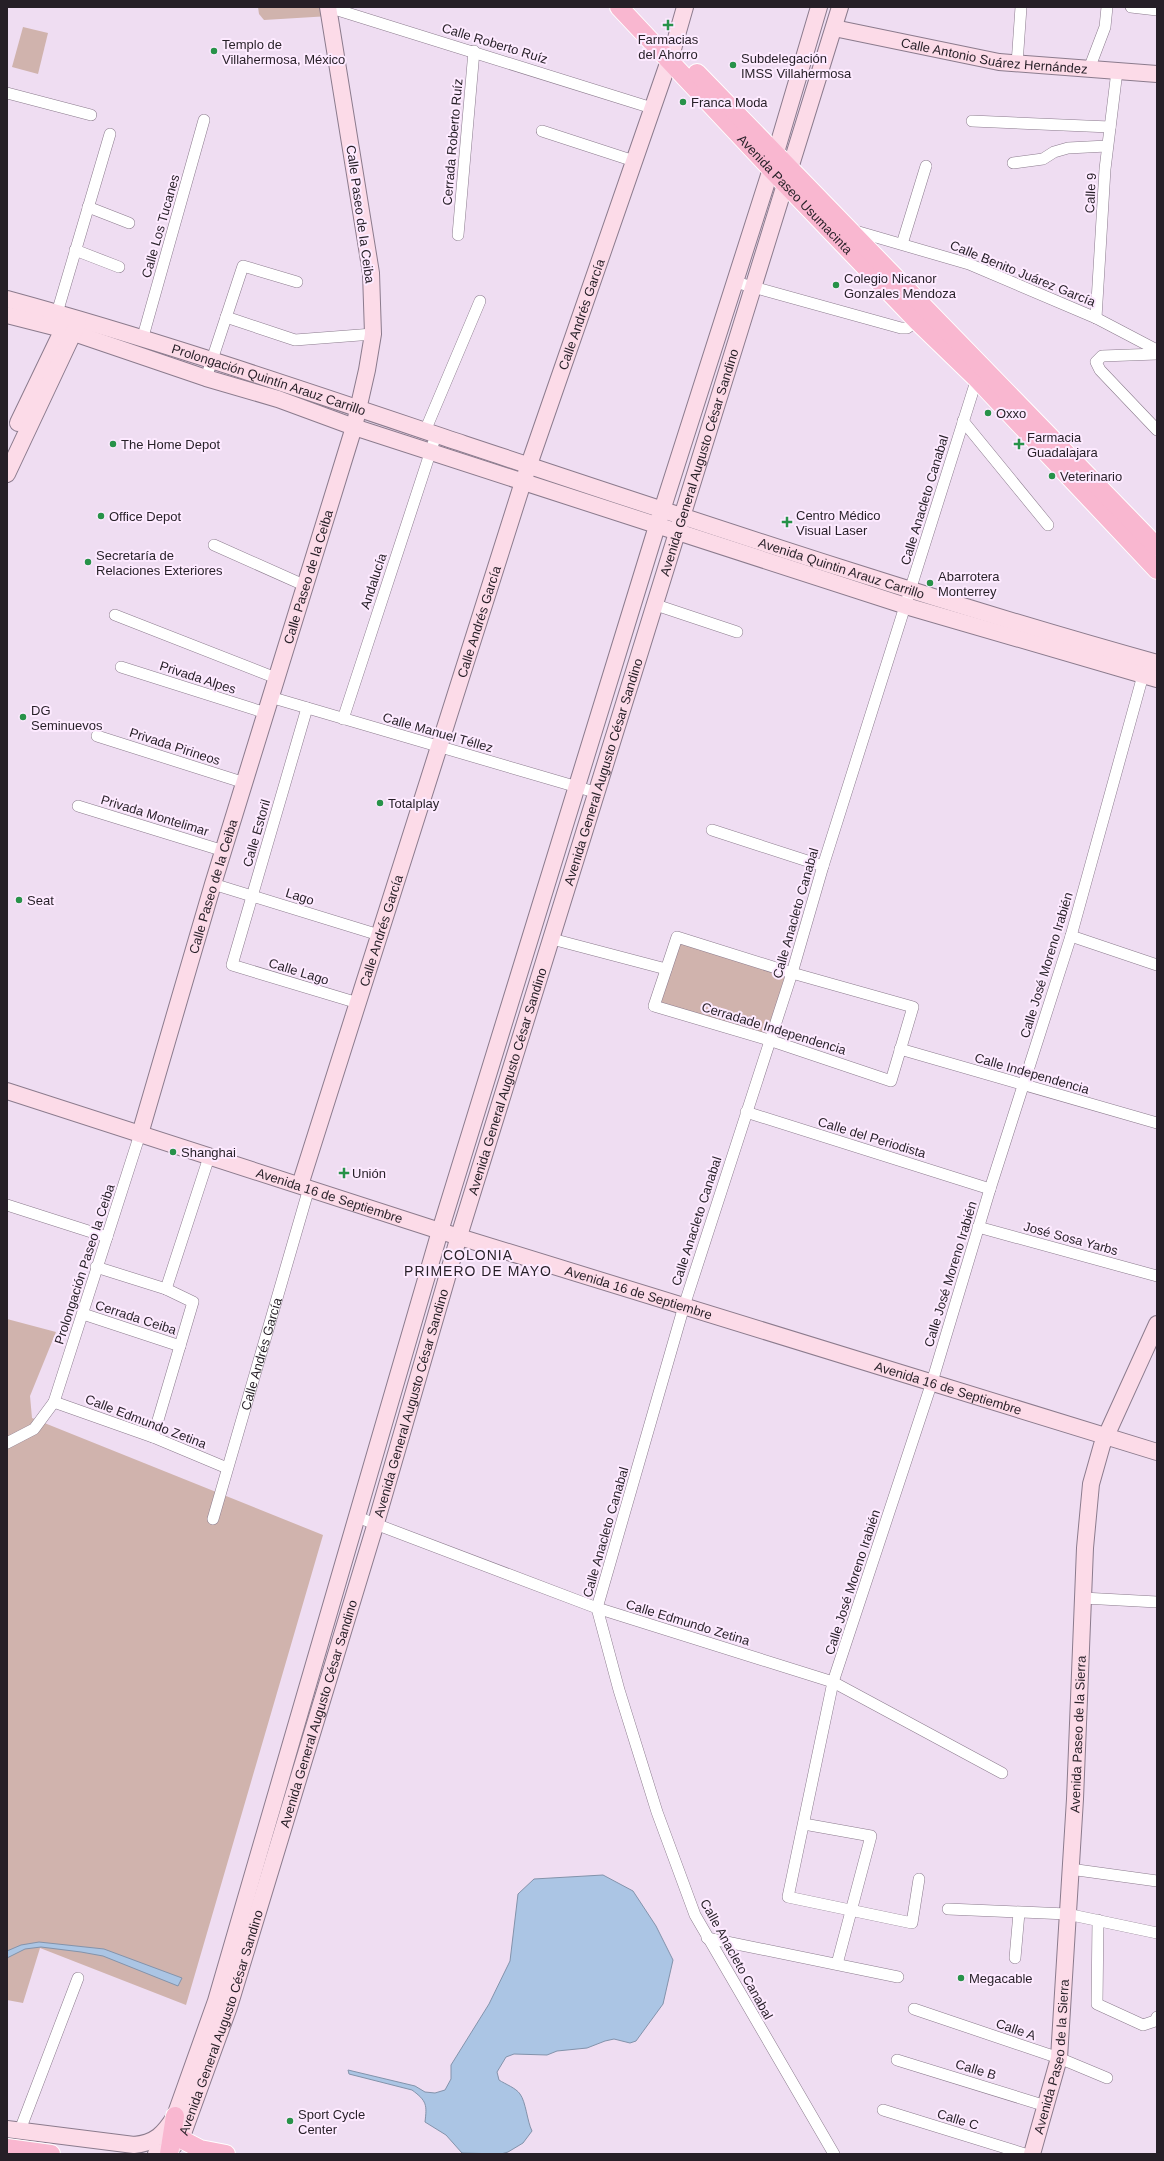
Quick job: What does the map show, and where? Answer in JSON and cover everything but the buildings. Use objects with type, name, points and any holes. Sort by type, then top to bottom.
[{"type":"main road","name":"Calle Paseo de la Ceiba","points":[[140,1134],[213,884],[354,427],[373,334],[371,273],[328,7]]},
{"type":"main road","name":"Avenida Paseo Usumacinta","points":[[619,7],[671,55],[774,161],[917,321],[979,372],[1157,548]]},
{"type":"main road","name":"Avenida Paseo Usumacinta","points":[[634,7],[671,55]]},
{"type":"main road","name":"Calle Andrés García","points":[[304,1187],[379,935],[528,465],[671,55],[685,7]]},
{"type":"main road","name":"Avenida General Augusto César Sandino","points":[[175,2116],[216,2001],[440,1231],[578,788],[657,526],[774,161],[819,7]]},
{"type":"main road","name":"Avenida General Augusto César Sandino","points":[[166,2147],[228,2008],[376,1523],[459,1236],[684,516],[753,286],[840,7]]},
{"type":"main road","name":"Calle Antonio Suárez Hernández","points":[[834,28],[1017,64],[1157,74]]},
{"type":"main road","name":"Avenida Paseo Usumacinta","points":[[787,176],[850,230],[1157,570]]},
{"type":"main road","name":"Prolongación Quintín Arauz Carrillo","points":[[7,299],[206,378],[278,399],[354,427],[657,526]]},
{"type":"main road","name":"Prolongación Quintín Arauz Carrillo","points":[[7,315],[68,322],[142,340],[359,408],[528,465]]},
{"type":"main road","points":[[7,448],[68,322]]},
{"type":"main road","points":[[7,474],[68,322]]},
{"type":"main road","name":"Avenida Quintin Arauz Carrillo","points":[[528,465],[684,516],[908,598]]},
{"type":"main road","name":"Avenida Quintin Arauz Carrillo","points":[[657,526],[1151,669]]},
{"type":"main road","name":"Avenida 16 de Septiembre","points":[[7,1091],[440,1231],[1157,1452]]},
{"type":"main road","name":"Avenida Paseo de la Sierra","points":[[1032,2154],[1059,2058],[1083,1598],[1091,1484],[1095,1464],[1106,1436],[1157,1324]]},
{"type":"main road","points":[[166,2147],[175,2116]]},
{"type":"main road","points":[[11,2133],[134,2145],[146,2144],[200,2149],[226,2154]]},
{"type":"main road","points":[[11,2133],[129,2154]]},
{"type":"main road","points":[[7,2148],[51,2154]]},
{"type":"street","name":"Calle Roberto Ruíz","points":[[328,7],[474,51],[652,108]]},
{"type":"street","points":[[1017,64],[1021,7]]},
{"type":"street","points":[[1089,68],[1104,27],[1107,7]]},
{"type":"street","points":[[1131,7],[1157,10]]},
{"type":"street","name":"Cerrada Roberto Ruíz","points":[[458,235],[474,51]]},
{"type":"street","name":"Calle 9","points":[[1096,318],[1108,146],[1117,71]]},
{"type":"street","points":[[7,93],[91,115]]},
{"type":"street","name":"Calle Los Tucanes","points":[[142,340],[204,120]]},
{"type":"street","points":[[972,121],[1110,126]]},
{"type":"street","points":[[542,131],[634,161]]},
{"type":"street","points":[[68,322],[76,250],[110,134]]},
{"type":"street","points":[[1013,163],[1043,159],[1054,152],[1068,148],[1108,146]]},
{"type":"street","points":[[902,244],[926,166]]},
{"type":"street","points":[[88,207],[129,223]]},
{"type":"street","name":"Calle Benito Juárez García","points":[[850,230],[969,264],[1096,318],[1157,350]]},
{"type":"street","points":[[76,250],[119,268]]},
{"type":"street","points":[[206,378],[243,266],[297,282]]},
{"type":"street","points":[[736,282],[901,328],[907,328],[917,321]]},
{"type":"street","name":"Andalucía","points":[[343,719],[431,451],[431,433],[480,301]]},
{"type":"street","points":[[226,317],[295,340],[373,334]]},
{"type":"street","points":[[1157,354],[1102,356],[1096,362],[1100,370],[1157,430]]},
{"type":"street","name":"Calle Anacleto Canabal","points":[[834,2154],[707,1938],[692,1908],[657,1812],[619,1690],[597,1608],[684,1306],[769,1040],[792,973],[823,866],[979,372]]},
{"type":"street","points":[[963,421],[1048,525]]},
{"type":"street","points":[[214,545],[306,586]]},
{"type":"street","points":[[656,605],[737,632]]},
{"type":"street","points":[[115,615],[276,678]]},
{"type":"street","name":"Privada Alpes","points":[[121,667],[266,713]]},
{"type":"street","name":"Calle José Moreno Irabién","points":[[852,1912],[788,1898],[834,1682],[932,1382],[978,1227],[1071,936],[1151,669]]},
{"type":"street","name":"Calle Manuel Téllez","points":[[270,697],[598,793]]},
{"type":"street","name":"Calle Estoril","points":[[232,965],[307,708]]},
{"type":"street","name":"Privada Pirineos","points":[[97,736],[245,783]]},
{"type":"street","name":"Privada Montelimar","points":[[78,806],[224,851]]},
{"type":"street","points":[[712,830],[823,866]]},
{"type":"street","name":"Lago","points":[[213,884],[379,935]]},
{"type":"street","points":[[1071,936],[1157,965]]},
{"type":"street","points":[[552,939],[666,969],[677,937],[792,973],[913,1007],[900,1049]]},
{"type":"street","name":"Calle Lago","points":[[232,965],[358,1003]]},
{"type":"street","name":"Cerradade Independencia","points":[[666,969],[654,1006],[769,1040],[891,1081],[900,1049]]},
{"type":"street","name":"Calle Independencia","points":[[900,1049],[1024,1086],[1157,1123]]},
{"type":"street","name":"Calle del Periodista","points":[[746,1112],[990,1189]]},
{"type":"street","name":"Prolongación Paseo la Ceiba","points":[[7,1443],[34,1428],[54,1402],[83,1314],[96,1267],[140,1134]]},
{"type":"street","points":[[166,1289],[210,1157]]},
{"type":"street","name":"Calle Andrés García","points":[[213,1519],[304,1187]]},
{"type":"street","points":[[7,1205],[107,1237]]},
{"type":"street","name":"José Sosa Yarbs","points":[[978,1227],[1157,1276]]},
{"type":"street","points":[[96,1267],[166,1289],[193,1302],[153,1437]]},
{"type":"street","name":"Cerrada Ceiba","points":[[83,1314],[180,1346]]},
{"type":"street","name":"Calle Edmundo Zetina","points":[[54,1402],[153,1437],[227,1468]]},
{"type":"street","name":"Calle Edmundo Zetina","points":[[357,1517],[597,1608],[834,1682],[1002,1773]]},
{"type":"street","points":[[1083,1598],[1157,1602]]},
{"type":"street","points":[[804,1824],[871,1836],[837,1964]]},
{"type":"street","points":[[1070,1869],[1157,1881]]},
{"type":"street","points":[[852,1912],[912,1923],[919,1879]]},
{"type":"street","points":[[948,1909],[1067,1914],[1157,1933]]},
{"type":"street","points":[[1015,1958],[1019,1913]]},
{"type":"street","points":[[1098,1920],[1097,2004],[1143,2025],[1155,2021],[1157,2017]]},
{"type":"street","points":[[707,1938],[898,1977]]},
{"type":"street","points":[[11,2133],[78,1978]]},
{"type":"street","name":"Calle A","points":[[914,2009],[1059,2058],[1107,2078]]},
{"type":"street","name":"Calle B","points":[[897,2060],[1046,2106]]},
{"type":"street","name":"Calle C","points":[[883,2110],[1025,2154]]},
{"type":"shaded area","points":[[258,7],[327,7],[330,16],[264,20],[259,14]]},
{"type":"shaded area","points":[[23,27],[48,33],[38,74],[12,67]]},
{"type":"shaded area","points":[[677,937],[792,973],[769,1040],[654,1006]]},
{"type":"shaded area","points":[[7,1319],[56,1332],[30,1396],[32,1418],[323,1535],[186,2005],[40,1948],[23,2003],[7,2000]]},
{"type":"water","points":[[603,1875],[633,1891],[656,1926],[673,1960],[663,2004],[636,2041],[630,2043],[614,2039],[587,2048],[557,2051],[547,2055],[514,2054],[506,2057],[497,2072],[499,2080],[518,2092],[524,2102],[532,2131],[523,2143],[508,2152],[501,2154],[462,2153],[446,2135],[425,2122],[425,2104],[421,2097],[412,2090],[349,2074],[348,2070],[415,2086],[425,2092],[435,2093],[445,2090],[451,2079],[451,2065],[489,2004],[510,1961],[518,1894],[534,1879]]},
{"type":"water","points":[[39,1942],[104,1949],[182,1978],[178,1986],[103,1956],[41,1947],[25,1949],[7,1958],[7,1951],[21,1945]]},
{"type":"place","name":"Farmacias del Ahorro","points":[[668,25]]},
{"type":"place","name":"Templo de Villahermosa, México","points":[[214,51]]},
{"type":"place","name":"Subdelegación IMSS Villahermosa","points":[[733,65]]},
{"type":"place","name":"Franca Moda","points":[[683,102]]},
{"type":"place","name":"Colegio Nicanor Gonzales Mendoza","points":[[836,285]]},
{"type":"place","name":"Oxxo","points":[[988,413]]},
{"type":"place","name":"The Home Depot","points":[[113,444]]},
{"type":"place","name":"Farmacia Guadalajara","points":[[1019,444]]},
{"type":"place","name":"Veterinario","points":[[1052,476]]},
{"type":"place","name":"Office Depot","points":[[101,516]]},
{"type":"place","name":"Centro Médico Visual Laser","points":[[787,522]]},
{"type":"place","name":"Secretaría de Relaciones Exteriores","points":[[88,562]]},
{"type":"place","name":"Abarrotera Monterrey","points":[[930,583]]},
{"type":"place","name":"DG Seminuevos","points":[[23,717]]},
{"type":"place","name":"Totalplay","points":[[380,803]]},
{"type":"place","name":"Seat","points":[[19,900]]},
{"type":"place","name":"Shanghai","points":[[173,1152]]},
{"type":"place","name":"Unión","points":[[344,1173]]},
{"type":"place","name":"Megacable","points":[[961,1978]]},
{"type":"place","name":"Sport Cycle Center","points":[[290,2121]]},
{"type":"district","name":"COLONIA PRIMERO DE MAYO","points":[[478,1264]]}]
